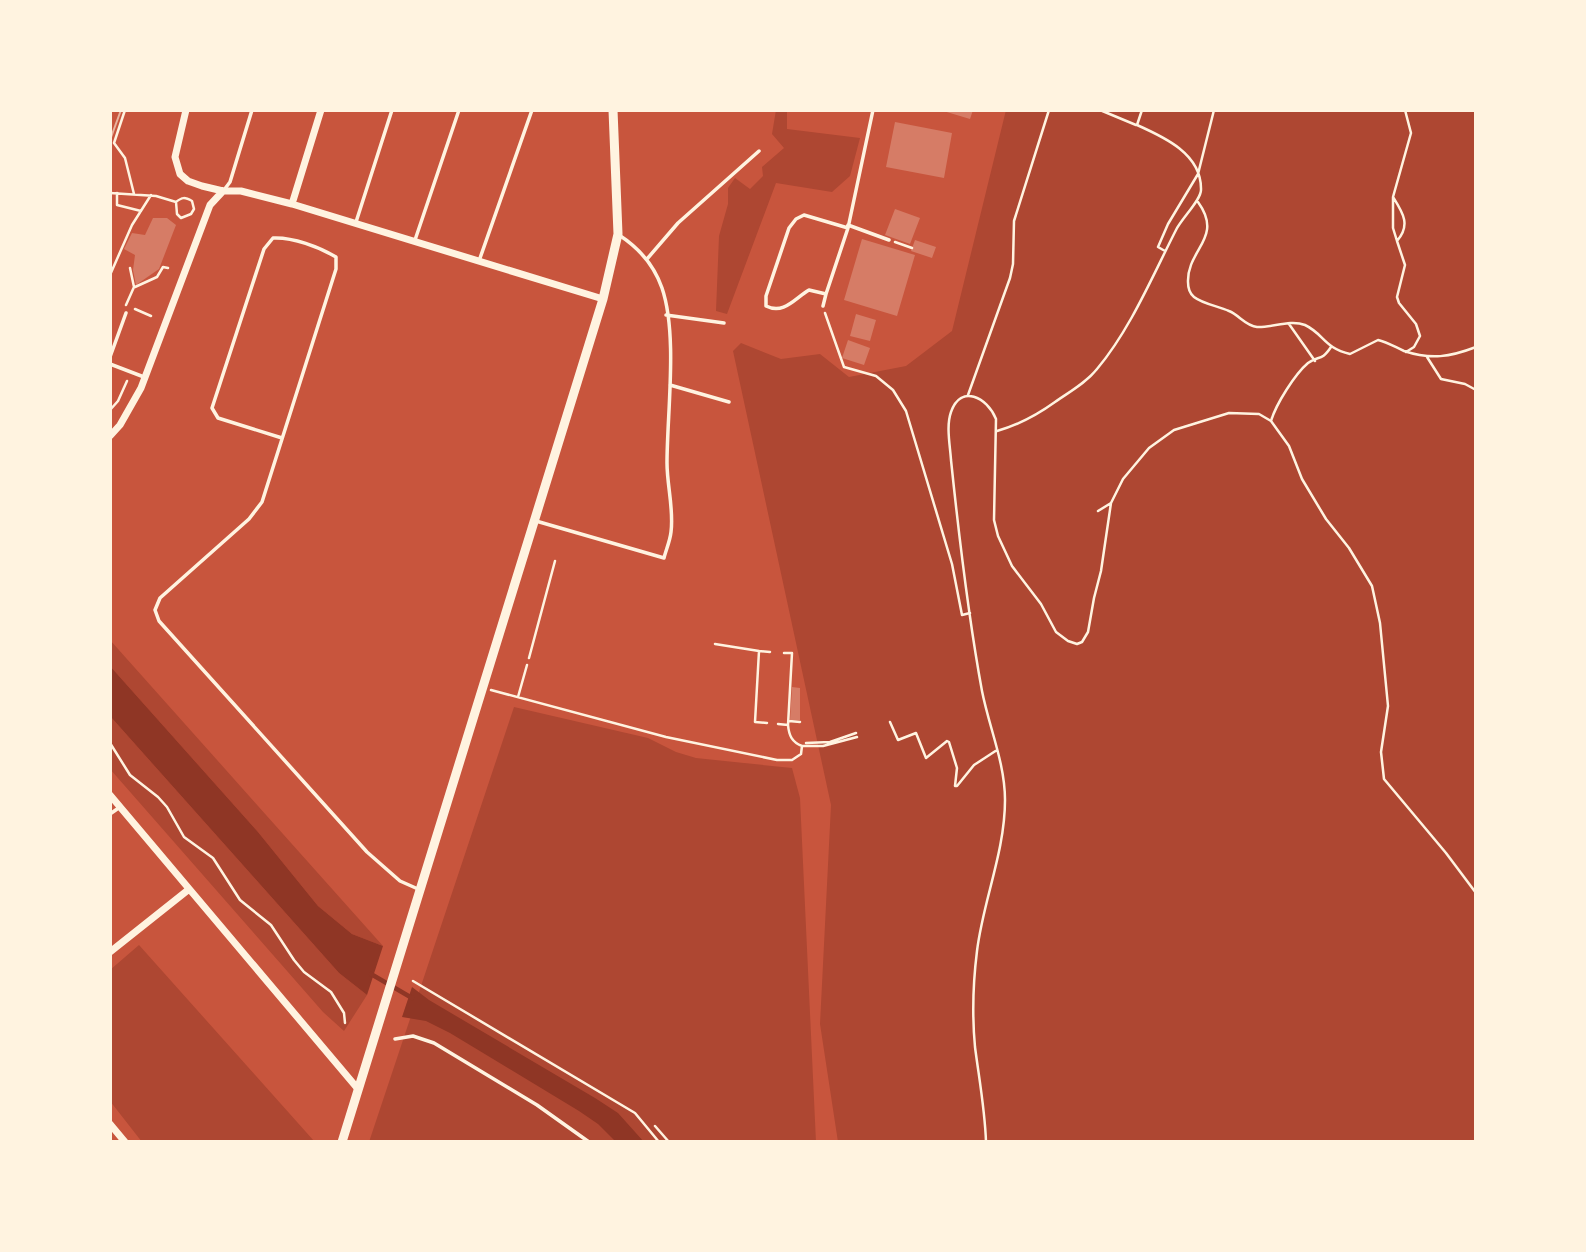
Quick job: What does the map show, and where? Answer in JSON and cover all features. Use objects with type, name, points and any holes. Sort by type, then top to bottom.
[{"type":"street","points":[[186,110],[175,158],[180,174],[188,181],[223,191],[241,191],[292,204],[603,299]]},
{"type":"street","points":[[292,204],[321,110]]},
{"type":"street","points":[[342,1142],[603,299],[618,234],[613,110]]},
{"type":"street","points":[[110,436],[133,404],[210,205],[223,191]]},
{"type":"street","points":[[110,795],[358,1089]]},
{"type":"street","points":[[110,952],[188,890]]},
{"type":"street","points":[[110,1124],[125,1142]]},
{"type":"lane","points":[[223,191],[230,182],[252,110]]},
{"type":"lane","points":[[355,223],[392,110]]},
{"type":"lane","points":[[415,242],[459,110]]},
{"type":"lane","points":[[479,261],[532,110]]},
{"type":"lane","points":[[823,306],[848,226],[873,110]]},
{"type":"lane","points":[[648,260],[678,223],[758,151]]},
{"type":"lane","points":[[826,294],[809,289],[778,309],[769,307],[766,303],[766,296],[792,223],[804,215],[889,240]]},
{"type":"lane","points":[[534,521],[664,558],[671,533],[667,466],[670,385],[666,315],[662,288],[648,260],[634,244],[618,234]]},
{"type":"lane","points":[[282,438],[218,418],[212,408],[264,249],[273,237],[282,237],[336,257],[336,270],[262,502],[249,519],[160,598],[155,610],[159,621],[367,852],[400,881],[420,890]]},
{"type":"lane","points":[[110,358],[126,313]]},
{"type":"lane","points":[[666,315],[723,323]]},
{"type":"lane","points":[[110,364],[145,377]]},
{"type":"lane","points":[[670,385],[729,402]]},
{"type":"lane","points":[[110,814],[120,807]]},
{"type":"lane","points":[[395,1039],[413,1036],[434,1043],[537,1105],[589,1142]]},
{"type":"path","points":[[125,110],[114,143],[125,158],[134,194]]},
{"type":"path","points":[[967,397],[1010,278],[1016,212],[1049,110]]},
{"type":"path","points":[[998,431],[1020,424],[1097,369],[1146,294],[1182,220],[1198,202],[1202,191],[1198,174],[1184,152],[1167,139],[1100,110]]},
{"type":"path","points":[[1137,125],[1142,110]]},
{"type":"path","points":[[1166,252],[1158,247],[1168,224],[1198,174],[1214,110]]},
{"type":"path","points":[[1405,110],[1411,133],[1393,197],[1393,228],[1405,265],[1397,297],[1420,333],[1420,339],[1406,352]]},
{"type":"path","points":[[110,193],[151,195],[176,202]]},
{"type":"path","points":[[117,193],[117,205],[141,211]]},
{"type":"path","points":[[110,275],[132,225],[151,195]]},
{"type":"path","points":[[1393,197],[1402,212],[1405,225],[1397,241]]},
{"type":"path","points":[[181,198],[192,201],[194,209],[191,214],[181,218],[177,214],[176,202],[181,198]]},
{"type":"path","points":[[1198,202],[1206,215],[1208,231],[1188,276],[1190,292],[1195,298],[1230,311],[1255,327],[1304,325],[1331,347],[1350,354],[1378,340],[1406,352],[1451,357],[1476,347]]},
{"type":"path","points":[[889,240],[912,248]]},
{"type":"path","points":[[134,287],[157,277],[163,267],[168,268]]},
{"type":"path","points":[[130,268],[134,287],[125,305],[151,316]]},
{"type":"path","points":[[823,306],[844,367],[876,376],[893,390],[906,411],[952,564],[962,615],[971,612]]},
{"type":"path","points":[[1289,324],[1315,361]]},
{"type":"path","points":[[1271,421],[1276,406],[1307,364],[1322,359],[1331,347]]},
{"type":"path","points":[[1427,355],[1441,379],[1465,384],[1476,390]]},
{"type":"path","points":[[110,410],[118,401],[127,381]]},
{"type":"path","points":[[986,1142],[973,1005],[977,950],[1001,843],[1005,801],[1003,780],[985,707],[958,530],[949,428],[952,409],[961,399],[980,399],[991,406],[998,431],[994,520],[998,536],[1012,566],[1041,604],[1056,632],[1062,638],[1077,644],[1085,639],[1090,624],[1111,503],[1124,479],[1149,448],[1166,434],[1230,413],[1259,414],[1271,421],[1289,446],[1303,479],[1326,519],[1349,548],[1372,586],[1380,623],[1388,706],[1381,752],[1384,779],[1476,893]]},
{"type":"path","points":[[1098,511],[1111,503]]},
{"type":"path","points":[[529,659],[555,561]]},
{"type":"path","points":[[715,644],[770,652]]},
{"type":"path","points":[[760,651],[755,722],[767,723]]},
{"type":"path","points":[[784,653],[792,653],[789,723],[791,738],[795,743],[823,746],[856,735]]},
{"type":"path","points":[[519,697],[527,665]]},
{"type":"path","points":[[490,690],[666,737],[776,760],[796,759],[804,744]]},
{"type":"path","points":[[778,724],[800,722]]},
{"type":"path","points":[[890,722],[898,740],[916,733],[926,758],[949,742],[957,768],[956,786],[974,765],[996,750]]},
{"type":"path","points":[[110,743],[130,775],[167,807],[184,837],[214,858],[240,900],[271,925],[299,966],[331,992],[344,1013],[345,1024]]},
{"type":"path","points":[[413,981],[635,1113],[659,1142]]},
{"type":"path","points":[[656,1126],[669,1142]]},
{"type":"shaded area","points":[[776,110],[787,110],[787,129],[860,138],[850,176],[832,192],[776,183],[727,314],[716,311],[719,236],[728,204],[728,188],[735,178],[750,189],[763,176],[762,167],[784,148],[772,134]]},
{"type":"shaded area","points":[[1006,110],[1476,110],[1476,1142],[838,1142],[820,1024],[831,805],[733,351],[741,343],[781,359],[820,354],[849,377],[906,366],[952,331]]},
{"type":"shaded area","points":[[110,640],[383,946],[352,934],[318,906],[258,832],[110,666]]},
{"type":"shaded area","points":[[110,666],[258,832],[318,906],[352,934],[383,946],[367,995],[339,973],[110,716]]},
{"type":"shaded area","points":[[514,707],[648,738],[676,752],[696,758],[792,768],[800,798],[816,1142],[369,1142]]},
{"type":"shaded area","points":[[110,716],[339,973],[367,995],[344,1031],[323,1012],[110,769]]},
{"type":"shaded area","points":[[139,945],[314,1142],[142,1142],[110,1101],[110,970]]},
{"type":"shaded area","points":[[412,987],[429,1000],[618,1113],[644,1142],[616,1142],[598,1124],[579,1111],[450,1033],[426,1021],[402,1017]]},
{"type":"building","points":[[940,110],[973,110],[970,119]]},
{"type":"building","points":[[895,122],[952,133],[944,178],[886,167]]},
{"type":"building","points":[[895,209],[920,218],[910,244],[885,235]]},
{"type":"building","points":[[153,218],[167,218],[176,225],[159,269],[136,285],[133,270],[135,255],[124,249],[132,233],[145,235]]},
{"type":"building","points":[[862,239],[915,255],[897,316],[844,300]]},
{"type":"building","points":[[915,240],[936,247],[932,258],[911,251]]},
{"type":"building","points":[[856,314],[876,320],[870,341],[850,336]]},
{"type":"building","points":[[848,340],[870,348],[864,365],[842,358]]},
{"type":"building","points":[[792,687],[800,688],[800,720],[790,720]]},
{"type":"waterway","points":[[371,974],[412,998]]},
{"type":"tram line","points":[[110,140],[121,110]]}]
